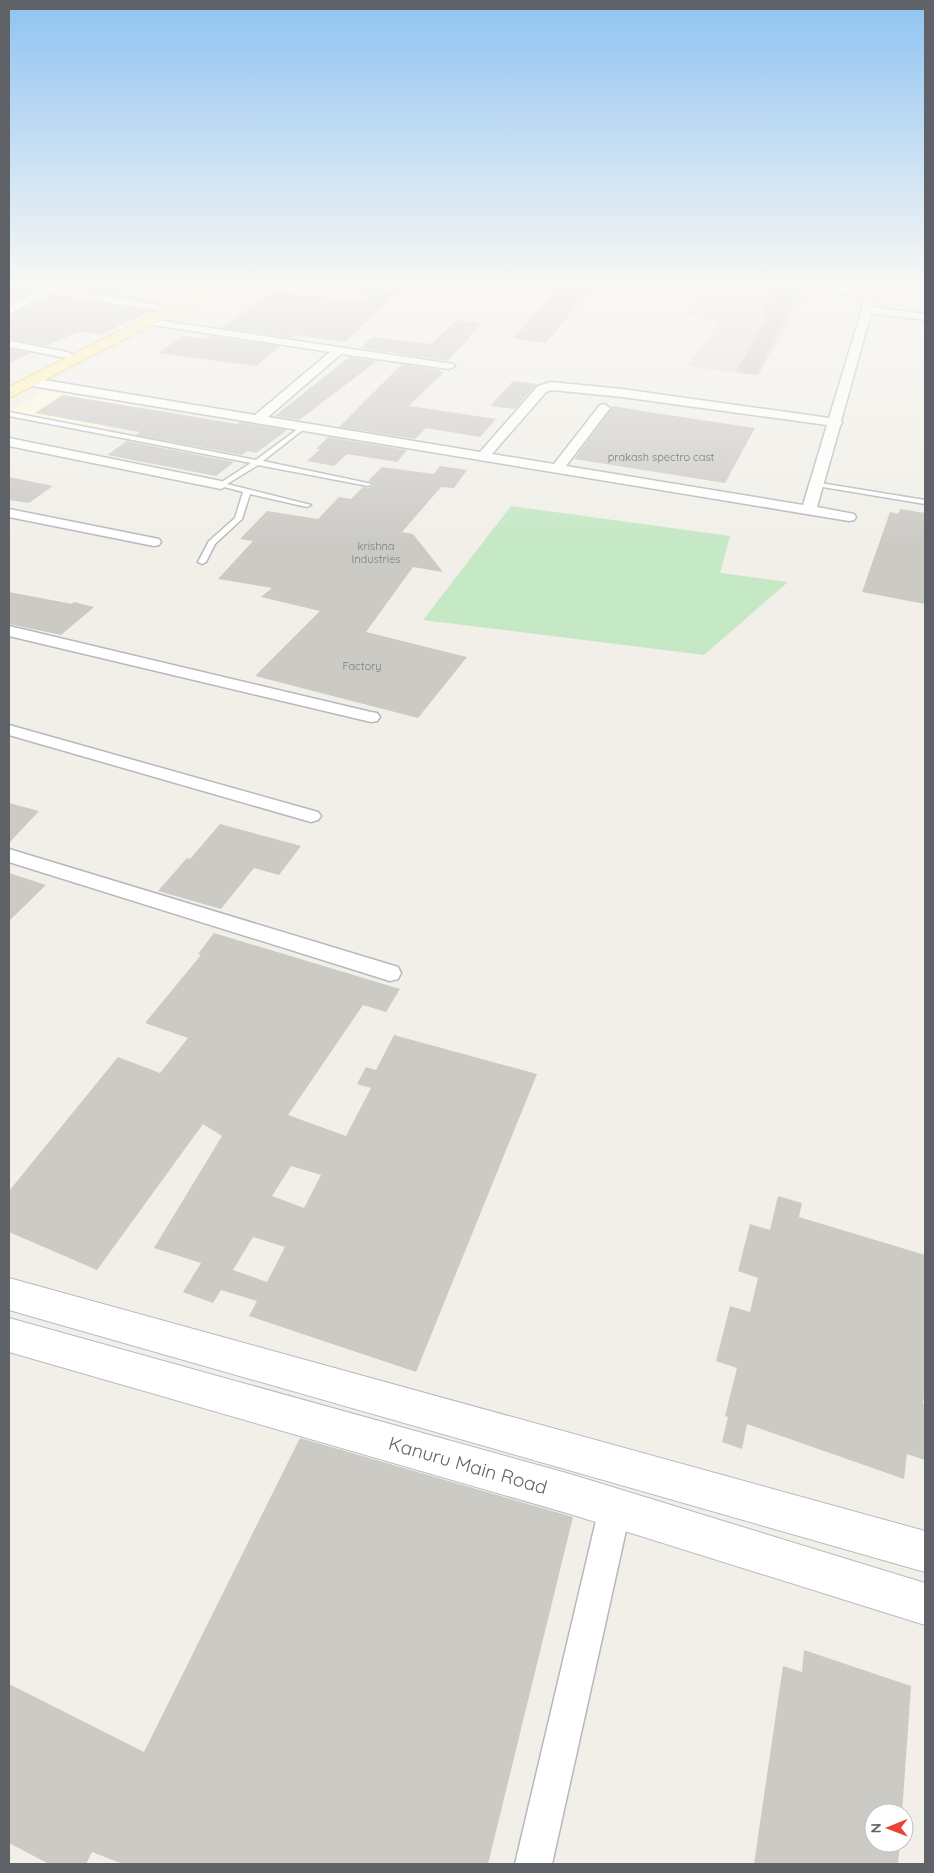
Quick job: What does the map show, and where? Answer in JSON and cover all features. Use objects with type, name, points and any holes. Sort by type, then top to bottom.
[{"type":"main road","points":[[9,384],[36,370]]},
{"type":"main road","points":[[9,393],[55,370]]},
{"type":"main road","points":[[9,1294],[925,1552]]},
{"type":"main road","name":"Kanuru Main Road","points":[[9,1335],[615,1508],[925,1604]]},
{"type":"main road","points":[[147,1375],[166,1338]]},
{"type":"street","points":[[258,419],[315,370]]},
{"type":"street","points":[[809,510],[850,370]]},
{"type":"street","points":[[32,382],[849,517]]},
{"type":"street","points":[[483,457],[542,389],[551,386],[622,392],[836,423]]},
{"type":"street","points":[[558,468],[604,408]]},
{"type":"street","points":[[9,442],[221,485]]},
{"type":"street","points":[[9,513],[154,542]]},
{"type":"street","points":[[9,631],[371,717]]},
{"type":"street","points":[[9,730],[311,816]]},
{"type":"street","points":[[9,855],[390,974]]},
{"type":"street","points":[[533,1864],[615,1508]]},
{"type":"lane","points":[[9,414],[368,484]]},
{"type":"lane","points":[[221,485],[258,462],[303,427]]},
{"type":"lane","points":[[817,484],[925,502]]},
{"type":"lane","points":[[221,485],[308,505]]},
{"type":"lane","points":[[202,562],[212,543],[238,519],[247,492]]},
{"type":"shaded area","points":[[719,370],[761,370],[758,376]]},
{"type":"shaded area","points":[[45,390],[142,406],[107,431],[9,412]]},
{"type":"green space","points":[[511,506],[730,536],[720,573],[788,582],[704,655],[423,620]]},
{"type":"building","points":[[332,370],[365,370],[299,420],[275,416]]},
{"type":"building","points":[[396,370],[444,372],[409,406],[496,419],[480,437],[426,428],[415,439],[339,427]]},
{"type":"building","points":[[737,370],[759,370],[757,375],[736,372]]},
{"type":"building","points":[[513,381],[537,384],[515,409],[490,406]]},
{"type":"building","points":[[63,395],[237,424],[240,422],[287,430],[256,453],[248,451],[242,455],[135,435],[140,432],[35,413]]},
{"type":"building","points":[[613,406],[755,428],[725,483],[574,459]]},
{"type":"building","points":[[328,437],[407,450],[397,462],[347,454],[334,466],[307,461],[320,449],[316,449]]},
{"type":"building","points":[[127,441],[234,462],[216,476],[107,455]]},
{"type":"building","points":[[440,466],[467,470],[454,488],[441,487],[402,532],[413,534],[443,572],[413,567],[366,632],[467,657],[418,718],[255,676],[320,611],[261,597],[272,588],[218,579],[253,541],[240,539],[267,511],[318,519],[339,497],[351,499],[363,487],[373,486],[374,483],[368,481],[382,467],[434,474]]},
{"type":"building","points":[[9,477],[53,486],[29,503],[9,500]]},
{"type":"building","points":[[900,509],[925,513],[925,604],[862,592],[890,512],[898,514]]},
{"type":"building","points":[[9,592],[94,607],[61,635],[9,624]]},
{"type":"building","points":[[9,803],[39,811],[9,843]]},
{"type":"building","points":[[220,824],[301,846],[279,875],[254,868],[221,909],[158,891],[187,858],[190,859]]},
{"type":"building","points":[[9,873],[46,885],[9,921]]},
{"type":"building","points":[[214,933],[400,989],[386,1012],[363,1005],[288,1115],[346,1136],[371,1088],[357,1084],[366,1067],[376,1070],[394,1035],[537,1074],[416,1372],[249,1316],[257,1301],[221,1290],[213,1303],[183,1292],[201,1263],[154,1248],[222,1136],[203,1124],[97,1270],[9,1232],[9,1191],[118,1057],[160,1073],[188,1038],[145,1023],[201,955],[198,954]],"holes":[[[291,1166],[321,1175],[304,1208],[272,1196]],[[253,1237],[285,1247],[267,1282],[233,1270]]]},
{"type":"building","points":[[778,1196],[802,1203],[799,1217],[925,1255],[925,1389],[923,1404],[925,1404],[925,1460],[907,1454],[904,1479],[747,1424],[742,1449],[722,1442],[728,1417],[725,1416],[737,1368],[716,1361],[730,1306],[750,1312],[758,1278],[738,1271],[750,1224],[770,1230]]},
{"type":"building","points":[[300,1438],[573,1517],[488,1864],[123,1864],[92,1852],[86,1864],[49,1864],[9,1843],[9,1684],[144,1752]]},
{"type":"building","points":[[804,1650],[911,1686],[903,1803],[864,1803],[864,1853],[899,1853],[898,1864],[754,1864],[783,1666],[802,1672]]}]
